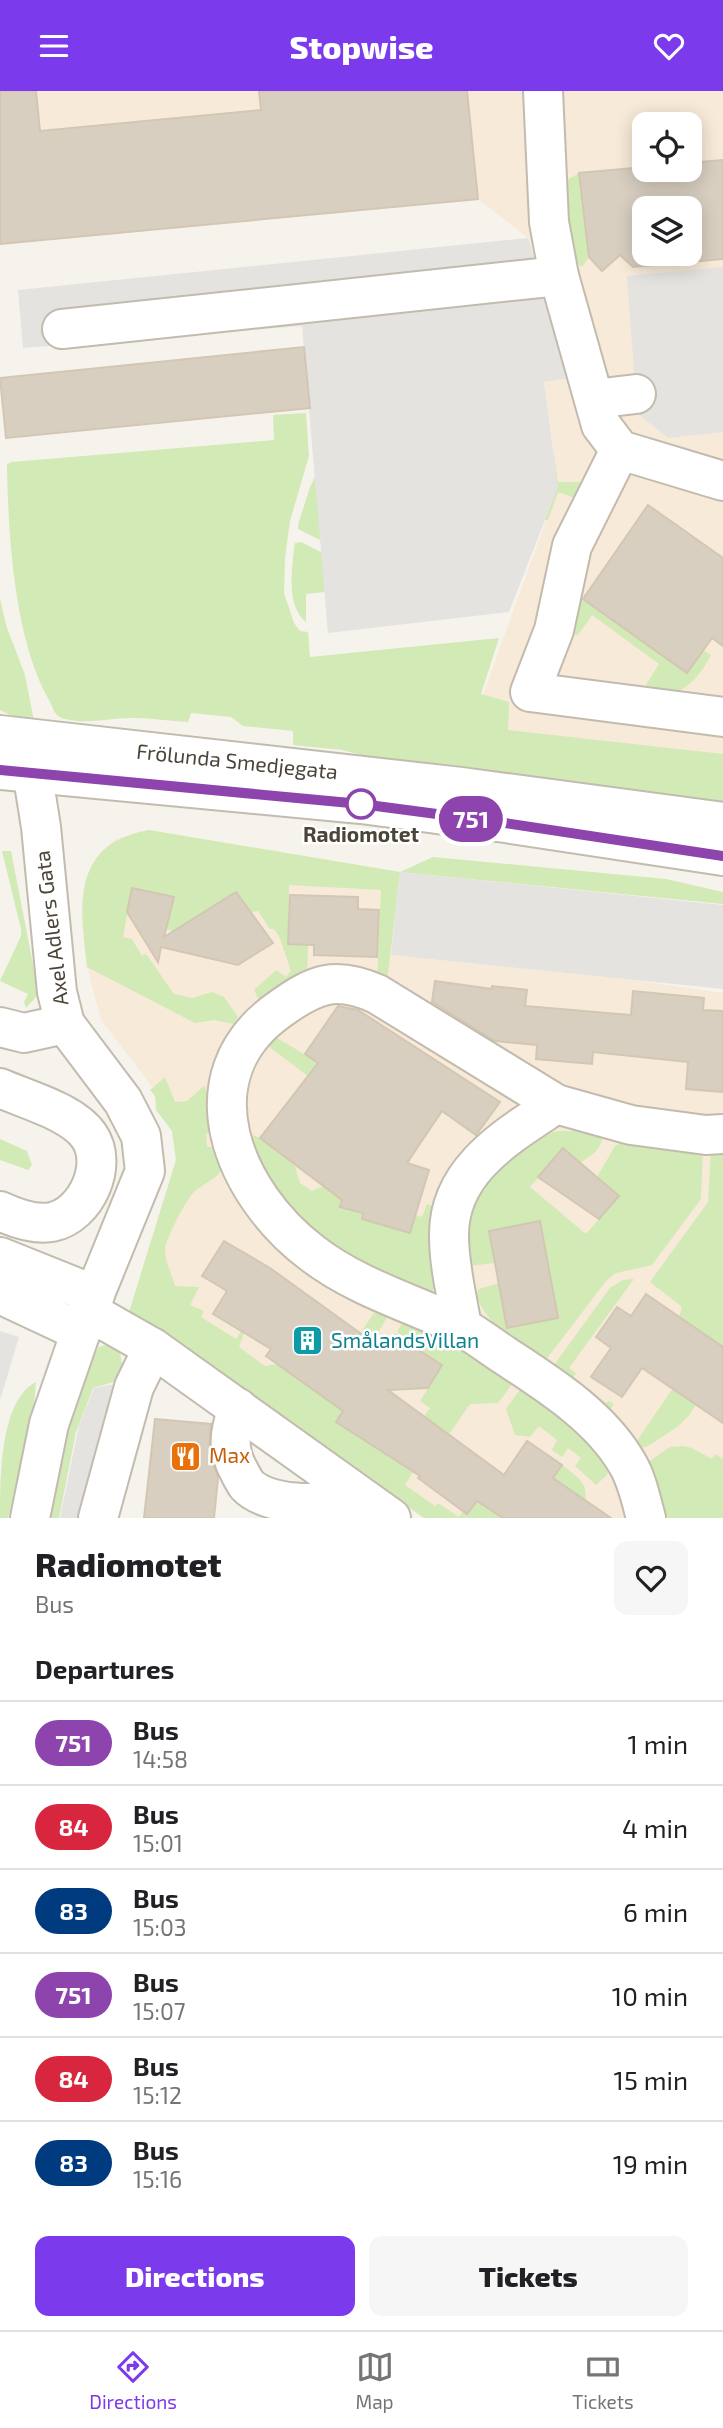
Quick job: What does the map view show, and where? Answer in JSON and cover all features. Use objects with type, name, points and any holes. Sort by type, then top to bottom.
[{"type":"street","points":[[543,91],[549,222],[559,276],[601,425],[620,450],[723,481]]},
{"type":"street","points":[[62,329],[559,276]]},
{"type":"street","points":[[594,399],[636,394]]},
{"type":"street","points":[[620,450],[572,546],[554,629],[530,692],[723,717]]},
{"type":"street","name":"Frölunda Smedjegata","points":[[15,754],[461,787],[723,822]]},
{"type":"street","name":"Frölunda Smedjegata","points":[[15,754],[723,856]]},
{"type":"street","name":"Axel Adlers Gata","points":[[15,754],[41,827],[57,992],[65,1024],[122,1101],[141,1136],[145,1171],[88,1312],[49,1425],[30,1518]]},
{"type":"street","points":[[646,1518],[628,1463],[594,1421],[539,1378],[462,1327],[341,1272],[294,1238],[257,1194],[233,1148],[228,1125],[231,1075],[237,1055],[249,1036],[265,1019],[298,996],[321,985],[343,984],[377,994],[556,1104],[631,1125],[706,1135],[723,1134]]},
{"type":"street","points":[[0,1027],[24,1034],[65,1024]]},
{"type":"street","points":[[0,1088],[71,1118],[89,1136],[95,1150],[97,1169],[83,1202],[60,1219],[52,1222],[35,1221],[0,1211]]},
{"type":"street","points":[[462,1327],[449,1234],[458,1194],[479,1159],[556,1104]]},
{"type":"street","points":[[0,1257],[88,1312],[153,1348],[391,1518]]},
{"type":"street","points":[[0,1294],[88,1312]]},
{"type":"street","points":[[99,1518],[134,1387],[153,1348]]},
{"type":"street","points":[[239,1408],[230,1433],[233,1461],[248,1486],[269,1498],[304,1503],[334,1503],[348,1512],[351,1518]]},
{"type":"shaded area","points":[[0,91],[723,91],[723,773],[463,750],[558,487],[544,382],[569,378],[528,238],[478,199],[0,244]]},
{"type":"shaded area","points":[[528,238],[570,378],[544,382],[558,487],[509,612],[328,633],[302,326],[23,348],[18,290]]},
{"type":"shaded area","points":[[723,267],[723,432],[668,438],[637,413],[627,276]]},
{"type":"shaded area","points":[[149,830],[400,872],[391,955],[625,979],[723,993],[723,1518],[424,1518],[129,1312],[185,1175],[195,1143],[101,1020],[87,967],[81,916],[86,878],[103,850],[116,839]]},
{"type":"shaded area","points":[[400,872],[723,905],[723,989],[391,955]]},
{"type":"shaded area","points":[[0,1331],[19,1337],[0,1400]]},
{"type":"shaded area","points":[[119,1383],[84,1518],[60,1518],[79,1425],[94,1388]]},
{"type":"green space","points":[[579,173],[589,257],[582,267],[572,259],[564,182]]},
{"type":"green space","points":[[306,413],[309,456],[290,521],[284,593],[294,623],[300,631],[308,632],[310,657],[499,638],[481,694],[509,702],[508,730],[723,754],[723,808],[536,781],[450,765],[449,775],[410,768],[342,750],[293,745],[293,731],[243,726],[231,717],[191,713],[188,722],[134,718],[82,721],[58,716],[37,675],[21,617],[9,522],[7,464],[274,440],[273,415]]},
{"type":"green space","points":[[326,455],[322,541],[298,529],[298,525],[310,487]]},
{"type":"green space","points":[[554,455],[558,482],[589,482],[577,499],[558,492],[548,520],[536,520],[542,457]]},
{"type":"green space","points":[[301,542],[323,553],[334,591],[306,594],[306,622],[295,607],[292,588],[295,543]]},
{"type":"green space","points":[[0,598],[6,625],[25,675],[34,721],[14,717],[0,710]]},
{"type":"green space","points":[[582,599],[687,673],[703,650],[711,655],[699,673],[684,688],[667,693],[657,691],[646,685],[659,664],[592,615],[578,635],[573,634],[574,610]]},
{"type":"green space","points":[[149,830],[400,872],[387,982],[377,981],[381,890],[289,885],[288,944],[308,945],[307,975],[260,1002],[254,990],[276,970],[286,977],[291,971],[279,936],[274,929],[270,929],[258,911],[251,912],[236,892],[173,931],[166,929],[174,897],[132,888],[123,937],[132,939],[142,956],[146,954],[174,994],[192,998],[212,992],[224,997],[238,1017],[234,1024],[214,1020],[195,1023],[87,967],[83,900],[93,863],[105,849],[124,837]]},
{"type":"green space","points":[[2,851],[11,851],[38,990],[36,997],[26,1008],[24,1002],[28,994],[0,981],[21,936]]},
{"type":"green space","points":[[433,857],[666,879],[723,892],[723,904],[400,872]]},
{"type":"green space","points":[[275,1037],[350,1084],[420,1138],[409,1163],[378,1155],[341,1207],[363,1213],[362,1219],[409,1233],[415,1215],[422,1217],[427,1204],[435,1207],[430,1243],[434,1289],[427,1296],[357,1267],[271,1193],[250,1134],[260,1138],[295,1166],[300,1183],[312,1191],[328,1184],[360,1116],[267,1045]]},
{"type":"green space","points":[[165,1077],[175,1102],[187,1101],[205,1085],[213,1132],[206,1134],[207,1147],[217,1147],[222,1165],[218,1175],[191,1196],[166,1245],[165,1254],[175,1286],[199,1287],[190,1305],[204,1311],[201,1317],[236,1339],[241,1331],[244,1333],[239,1347],[265,1366],[278,1364],[308,1386],[327,1359],[359,1335],[374,1313],[388,1316],[354,1372],[356,1391],[337,1422],[394,1459],[430,1408],[420,1401],[442,1366],[397,1332],[406,1317],[511,1372],[513,1383],[498,1403],[470,1404],[424,1470],[417,1466],[405,1485],[435,1506],[438,1503],[459,1517],[463,1511],[468,1514],[485,1490],[503,1518],[424,1518],[129,1312],[176,1160],[172,1131],[156,1110],[155,1096],[150,1090]]},
{"type":"green space","points":[[558,1131],[602,1135],[601,1144],[596,1152],[580,1163],[563,1149],[530,1187],[586,1234],[619,1196],[597,1177],[615,1146],[626,1140],[703,1148],[701,1199],[652,1265],[616,1273],[606,1281],[545,1361],[505,1333],[487,1315],[476,1294],[479,1289],[499,1283],[495,1263],[469,1266],[466,1239],[468,1218],[483,1182],[524,1145]]},
{"type":"green space","points":[[0,1139],[27,1151],[32,1165],[28,1170],[0,1160]]},
{"type":"green space","points":[[711,1147],[723,1147],[723,1347],[706,1350],[701,1389],[694,1408],[687,1417],[655,1442],[636,1449],[634,1445],[708,1337],[686,1322],[672,1342],[665,1338],[679,1317],[682,1307],[650,1282],[708,1202]]},
{"type":"green space","points":[[634,1279],[569,1368],[576,1373],[573,1378],[606,1403],[609,1401],[614,1404],[608,1413],[549,1372],[610,1288],[623,1280]]},
{"type":"green space","points":[[118,1344],[123,1368],[117,1381],[93,1388],[76,1432],[59,1518],[47,1518],[72,1408],[99,1347]]},
{"type":"green space","points":[[36,1382],[34,1406],[8,1518],[0,1518],[2,1462],[9,1422],[24,1391]]},
{"type":"green space","points":[[526,1388],[614,1462],[606,1476],[596,1485],[575,1466],[581,1458],[568,1448],[562,1457],[552,1450],[557,1440],[539,1426],[530,1437],[515,1435],[506,1409],[519,1391]]},
{"type":"green space","points":[[683,1446],[712,1459],[715,1454],[723,1459],[723,1518],[661,1518],[647,1463],[670,1447]]},
{"type":"green space","points":[[562,1465],[583,1484],[585,1500],[558,1481],[532,1518],[526,1518]]},
{"type":"building","points":[[0,91],[36,91],[40,131],[261,110],[259,91],[467,91],[478,199],[0,244]]},
{"type":"building","points":[[723,160],[723,259],[702,261],[702,196],[632,196],[632,266],[644,266],[633,267],[620,255],[602,271],[589,257],[579,173],[632,168],[632,182],[702,182],[702,162]]},
{"type":"building","points":[[304,347],[310,408],[6,438],[0,378]]},
{"type":"building","points":[[648,505],[723,558],[723,646],[712,638],[687,673],[583,599]]},
{"type":"building","points":[[132,888],[174,897],[164,937],[236,892],[273,943],[238,965],[161,947],[158,962],[127,912]]},
{"type":"building","points":[[290,895],[358,897],[358,909],[379,910],[377,957],[314,955],[314,945],[288,944]]},
{"type":"building","points":[[435,981],[492,989],[492,986],[527,990],[525,1006],[631,1015],[633,991],[704,998],[703,1010],[723,1011],[723,1092],[686,1089],[688,1062],[593,1052],[592,1064],[536,1059],[537,1045],[495,1041],[432,1002]]},
{"type":"building","points":[[338,1006],[358,1010],[500,1102],[476,1135],[442,1111],[407,1163],[429,1170],[410,1233],[362,1219],[363,1213],[340,1207],[342,1200],[260,1138],[318,1063],[305,1054]]},
{"type":"building","points":[[563,1148],[619,1196],[599,1219],[538,1177]]},
{"type":"building","points":[[540,1221],[558,1318],[507,1328],[489,1231]]},
{"type":"building","points":[[224,1241],[270,1268],[385,1351],[395,1335],[442,1365],[428,1388],[388,1390],[504,1475],[527,1441],[562,1465],[553,1478],[611,1518],[503,1518],[477,1501],[467,1514],[418,1478],[420,1476],[336,1422],[343,1411],[266,1356],[271,1349],[213,1314],[227,1291],[202,1276]]},
{"type":"building","points":[[646,1294],[723,1347],[723,1423],[642,1368],[622,1397],[591,1377],[611,1348],[596,1337],[617,1307],[631,1316]]},
{"type":"building","name":"Max","points":[[155,1419],[211,1424],[209,1451],[218,1478],[214,1518],[144,1518]]},
{"type":"bus line","name":"751","points":[[0,770],[361,804],[723,856]]},
{"type":"place","name":"Radiomotet","points":[[361,804]]},
{"type":"place","name":"SmålandsVillan","points":[[308,1341]]},
{"type":"place","name":"Max","points":[[186,1456]]}]
